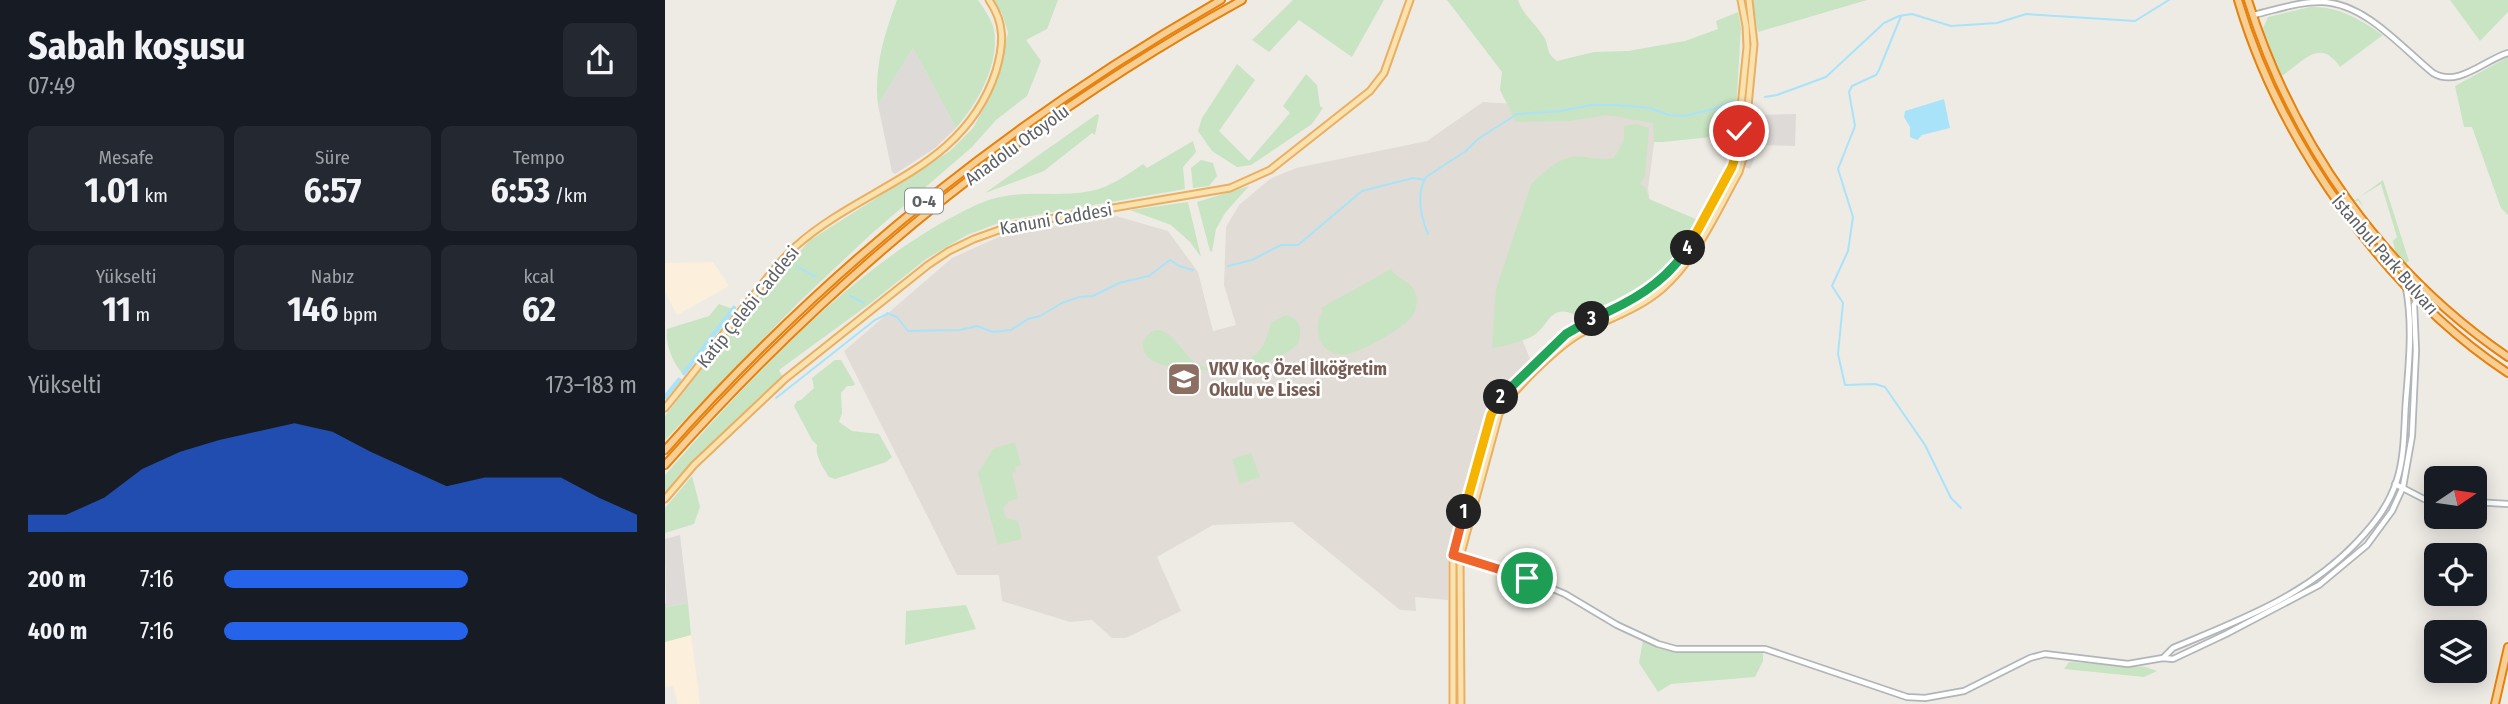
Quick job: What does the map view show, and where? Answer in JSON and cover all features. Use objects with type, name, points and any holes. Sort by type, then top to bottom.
[{"type":"highway","name":"Anadolu Otoyolu","points":[[665,450],[791,318],[917,207],[1037,115],[1134,51],[1221,0]]},
{"type":"highway","name":"Anadolu Otoyolu","points":[[665,465],[724,400],[802,322],[940,201],[1055,117],[1133,65],[1242,0]]},
{"type":"highway","name":"İstanbul Park Bulvarı","points":[[2238,0],[2265,75],[2313,166],[2343,210],[2423,303],[2448,327],[2508,373]]},
{"type":"highway","name":"İstanbul Park Bulvarı","points":[[2248,0],[2263,46],[2298,121],[2342,192],[2414,278],[2454,317],[2508,357]]},
{"type":"highway","points":[[2243,18],[2253,15]]},
{"type":"highway","points":[[2495,704],[2508,648]]},
{"type":"main road","name":"Katip Çelebi Caddesi","points":[[665,408],[771,273],[796,246],[942,150],[967,127],[988,92],[1002,44],[999,18],[989,0]]},
{"type":"main road","name":"Kanuni Caddesi","points":[[665,499],[694,465],[785,379],[949,251],[1013,225],[1209,192],[1247,182],[1271,170],[1370,91],[1384,73],[1411,0]]},
{"type":"main road","points":[[1453,704],[1457,556],[1491,415],[1500,398],[1566,334],[1579,325],[1637,298],[1664,278],[1689,246],[1732,167],[1737,151],[1747,47],[1741,0]]},
{"type":"main road","points":[[1461,704],[1457,556],[1495,428],[1506,403],[1572,338],[1637,307],[1655,295],[1678,274],[1692,255],[1739,172],[1744,151],[1754,54],[1749,0]]},
{"type":"street","points":[[2253,15],[2305,3],[2335,4],[2376,24],[2433,73],[2443,77],[2459,76],[2508,53]]},
{"type":"street","points":[[1457,556],[1527,578],[1565,594],[1617,625],[1658,644],[1676,649],[1765,649],[1907,696],[1925,698],[1964,691],[2030,658],[2045,654],[2127,664],[2173,659],[2319,585],[2367,545],[2392,511],[2407,474],[2414,401],[2414,278]]},
{"type":"street","points":[[2163,658],[2173,648],[2265,608],[2311,583],[2337,563],[2387,506],[2401,457],[2408,374],[2409,338],[2405,284]]},
{"type":"street","points":[[2414,304],[2416,301],[2423,303]]},
{"type":"street","points":[[2395,484],[2424,499]]},
{"type":"street","points":[[2487,503],[2508,504]]},
{"type":"shaded area","points":[[913,48],[956,128],[935,148],[895,174],[892,172],[878,105]]},
{"type":"shaded area","name":"VKV Koç Özel İlköğretim Okulu ve Lisesi","points":[[1483,102],[1658,113],[1648,189],[1660,272],[1549,311],[1522,339],[1530,359],[1490,399],[1484,418],[1448,553],[1448,600],[1415,597],[1416,611],[1400,610],[1292,522],[1213,525],[1157,557],[1181,611],[1126,638],[1112,638],[1092,620],[1070,622],[1002,601],[999,575],[957,575],[844,351],[952,258],[1003,235],[1116,216],[1168,231],[1198,272],[1213,331],[1236,325],[1224,285],[1226,227],[1239,205],[1270,179],[1296,168],[1427,141]]},
{"type":"shaded area","points":[[1796,114],[1795,146],[1760,145],[1750,169],[1745,167],[1754,115]]},
{"type":"shaded area","points":[[713,262],[729,286],[677,315],[665,292],[665,263]]},
{"type":"shaded area","points":[[680,535],[688,603],[666,607],[665,539]]},
{"type":"shaded area","points":[[691,635],[700,704],[678,704],[673,686],[665,687],[665,642]]},
{"type":"green space","points":[[897,0],[978,0],[991,22],[995,43],[990,70],[972,107],[956,128],[913,48],[878,105],[877,78],[881,52]]},
{"type":"green space","points":[[993,0],[1058,0],[1047,29],[1026,40],[1041,61],[1027,96],[996,120],[972,147],[870,235],[799,302],[665,440],[665,416],[736,325],[809,241],[950,151],[973,128],[989,99],[1001,65],[1008,32],[1002,14]]},
{"type":"green space","points":[[1293,0],[1384,0],[1352,57],[1299,20],[1269,52],[1252,40]]},
{"type":"green space","points":[[1447,0],[1518,0],[1557,61],[1594,52],[1628,51],[1685,41],[1718,29],[1716,21],[1738,12],[1741,27],[1736,111],[1721,136],[1663,142],[1654,142],[1653,123],[1607,115],[1570,121],[1516,122],[1500,90],[1502,72]]},
{"type":"green space","points":[[1744,0],[1747,0],[1752,50],[1742,149],[1735,173],[1695,245],[1672,276],[1640,302],[1583,327],[1640,300],[1673,272],[1687,254],[1733,171],[1740,149],[1749,45]]},
{"type":"green space","points":[[1752,0],[1867,0],[1758,32]]},
{"type":"green space","points":[[2450,0],[2508,0],[2508,12],[2480,41]]},
{"type":"green space","points":[[2310,7],[2330,9],[2348,15],[2383,35],[2340,67],[2333,58],[2319,53],[2305,58],[2282,76],[2263,28],[2268,17]]},
{"type":"green space","points":[[2508,57],[2508,215],[2501,208],[2472,127],[2464,127],[2455,86]]},
{"type":"green space","points":[[1237,64],[1255,80],[1219,131],[1249,161],[1290,113],[1283,106],[1306,74],[1317,85],[1320,106],[1323,108],[1312,124],[1251,165],[1237,167],[1212,151],[1198,131],[1202,118]]},
{"type":"green space","points":[[1097,114],[1095,135],[1092,133],[1044,171],[985,193]]},
{"type":"green space","points":[[1636,124],[1649,128],[1645,175],[1640,184],[1645,187],[1649,199],[1698,220],[1682,246],[1664,270],[1635,290],[1577,316],[1568,312],[1555,313],[1531,337],[1492,348],[1496,289],[1531,185],[1548,169],[1567,158],[1614,158],[1624,140],[1624,126]]},
{"type":"green space","points":[[1193,141],[1196,152],[1183,167],[1185,189],[1007,220],[967,235],[926,259],[779,370],[782,376],[679,476],[665,493],[665,475],[770,361],[848,289],[932,228],[991,199],[1020,194],[1076,193],[1105,187],[1143,164],[1147,168]]},
{"type":"green space","points":[[1201,160],[1213,163],[1217,176],[1209,186],[1193,188],[1191,168]]},
{"type":"green space","points":[[2383,180],[2409,261],[2405,264],[2396,254],[2393,241],[2397,237],[2381,184],[2359,197]]},
{"type":"green space","points":[[1249,186],[1225,213],[1216,229],[1212,252],[1210,251],[1197,202]]},
{"type":"green space","points":[[1188,202],[1201,257],[1190,242],[1171,225],[1130,210]]},
{"type":"green space","points":[[1391,269],[1414,290],[1417,305],[1411,317],[1390,334],[1354,352],[1339,354],[1325,348],[1318,334],[1319,319],[1323,311],[1321,308]]},
{"type":"green space","points":[[719,304],[736,310],[684,375],[671,354],[667,329],[709,316]]},
{"type":"green space","points":[[1286,315],[1295,319],[1299,326],[1298,344],[1278,357],[1255,365],[1217,370],[1169,367],[1147,356],[1143,347],[1146,337],[1153,331],[1160,330],[1199,365],[1231,367],[1253,357],[1265,342],[1271,323]]},
{"type":"green space","points":[[835,360],[841,360],[855,384],[847,386],[841,393],[842,413],[839,422],[852,431],[879,434],[892,457],[886,462],[835,479],[829,477],[822,466],[817,445],[794,406],[814,388],[812,378]]},
{"type":"green space","points":[[1015,442],[1021,465],[1015,467],[1016,472],[1012,473],[1018,498],[1008,502],[1003,509],[1006,518],[1018,521],[1022,539],[998,545],[978,474],[993,449]]},
{"type":"green space","points":[[1251,453],[1260,477],[1240,484],[1232,459]]},
{"type":"green space","points":[[692,476],[700,507],[694,524],[665,533],[665,508]]},
{"type":"green space","points":[[665,602],[667,607],[688,603],[691,635],[665,642]]},
{"type":"green space","points":[[966,605],[976,629],[905,645],[906,611]]},
{"type":"green space","points":[[1643,640],[1675,651],[1763,652],[1763,661],[1755,677],[1671,684],[1658,692],[1639,663]]},
{"type":"green space","points":[[2069,662],[2146,667],[2157,671],[2144,677],[2064,669]]},
{"type":"water","points":[[1944,99],[1950,128],[1922,135],[1917,140],[1910,137],[1910,127],[1904,117],[1905,111]]},
{"type":"waterway","points":[[1765,97],[1826,77],[1884,23],[1899,16],[1912,14],[1951,26],[1997,23],[2026,14],[2135,21],[2169,0]]},
{"type":"waterway","points":[[1901,16],[1876,75],[1852,86],[1849,92],[1855,126],[1838,169],[1853,217],[1848,251],[1832,286],[1843,303],[1838,354],[1845,385],[1875,384],[1885,387],[1925,445],[1951,498],[1961,508]]},
{"type":"waterway","points":[[1428,234],[1421,205],[1421,191],[1426,177],[1517,114],[1561,111],[1591,105],[1617,105],[1650,108],[1669,115],[1685,116],[1733,101]]},
{"type":"waterway","points":[[1228,266],[1252,260],[1281,245],[1298,245],[1362,191],[1413,178],[1425,180]]},
{"type":"waterway","points":[[887,313],[897,317],[908,331],[960,330],[977,326],[993,332],[1011,330],[1062,303],[1079,297],[1093,296],[1119,283],[1149,276],[1170,260],[1193,270]]},
{"type":"waterway","points":[[797,266],[816,277]]},
{"type":"waterway","points":[[850,296],[864,303]]},
{"type":"waterway","points":[[684,373],[734,308]]},
{"type":"waterway","points":[[776,398],[875,320],[887,314]]},
{"type":"waterway","points":[[665,397],[679,380]]},
{"type":"place","name":"VKV Koç Özel İlköğretim Okulu ve Lisesi","points":[[1184,379]]},
{"type":"route","points":[[1527,578],[1453,555],[1493,410],[1500,398],[1566,334],[1579,325],[1637,298],[1664,278],[1676,265],[1732,167],[1739,131]]}]
